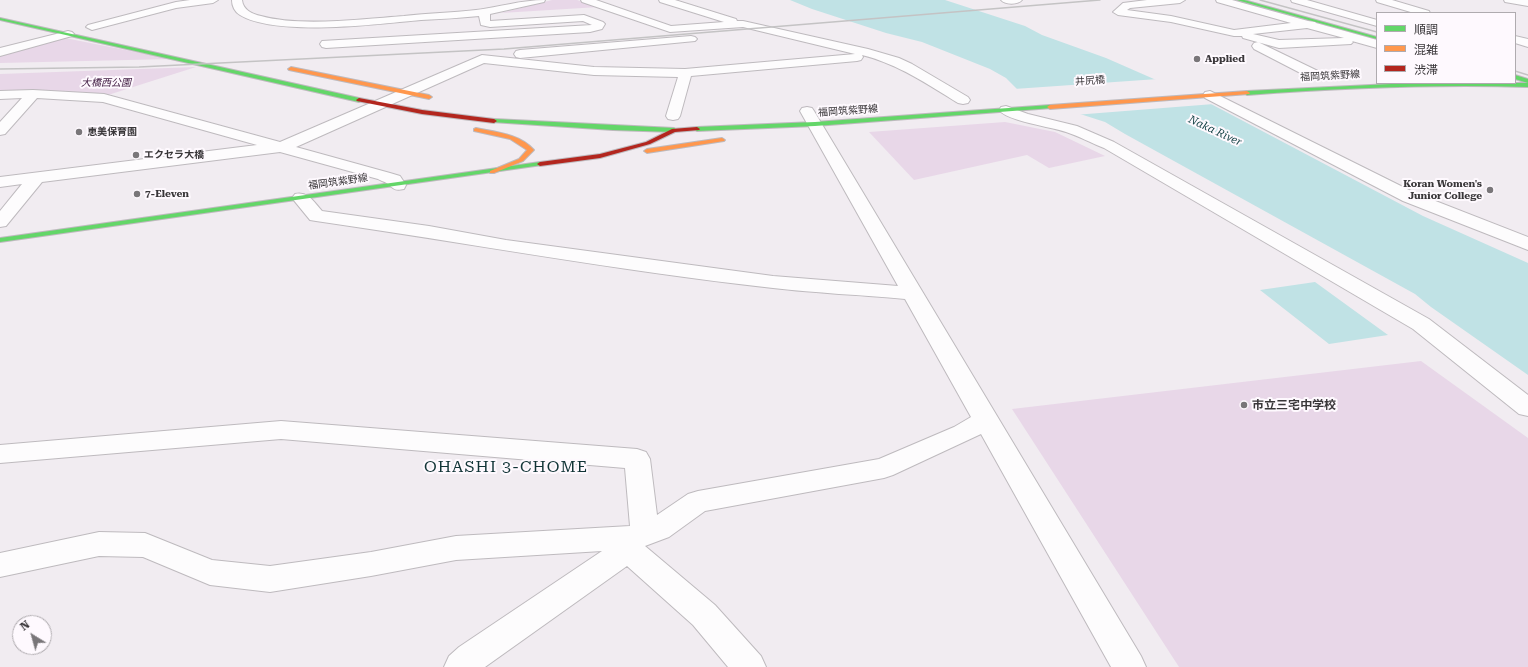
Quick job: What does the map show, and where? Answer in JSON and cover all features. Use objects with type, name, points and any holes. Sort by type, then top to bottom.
[{"type":"street","points":[[89,26],[176,5],[213,0]]},
{"type":"street","points":[[237,0],[237,6],[244,13],[273,21],[315,24],[370,22],[484,12],[540,0]]},
{"type":"street","points":[[586,0],[670,29],[743,24]]},
{"type":"street","points":[[664,0],[743,24],[868,53],[895,61],[967,100]]},
{"type":"street","points":[[1006,0],[1017,0]]},
{"type":"street","points":[[1180,0],[1127,5],[1118,12],[1171,19],[1279,44],[1334,41],[1376,44]]},
{"type":"street","points":[[1222,0],[1311,24],[1376,44]]},
{"type":"street","points":[[1239,0],[1376,38]]},
{"type":"street","points":[[1283,0],[1376,24]]},
{"type":"street","points":[[1296,0],[1376,24]]},
{"type":"street","points":[[1381,0],[1421,12]]},
{"type":"street","points":[[1509,0],[1528,3]]},
{"type":"street","points":[[1401,12],[1414,10]]},
{"type":"street","points":[[326,44],[590,29],[598,27],[600,24],[584,18],[490,24],[485,23],[484,12]]},
{"type":"street","points":[[1361,18],[1376,16]]},
{"type":"street","points":[[0,19],[380,104],[423,112],[528,124],[674,130],[674,116],[685,73]]},
{"type":"street","points":[[360,42],[370,22]]},
{"type":"street","points":[[1234,33],[1311,24]]},
{"type":"street","points":[[89,26],[116,32]]},
{"type":"street","points":[[425,39],[430,28]]},
{"type":"street","points":[[0,182],[282,147],[488,57],[776,32]]},
{"type":"street","points":[[1234,33],[1268,52],[1323,75]]},
{"type":"street","points":[[0,52],[68,34]]},
{"type":"street","points":[[1516,35],[1528,34]]},
{"type":"street","points":[[1516,39],[1528,43]]},
{"type":"street","points":[[482,59],[594,71],[685,73],[856,57],[868,53]]},
{"type":"street","points":[[285,68],[440,99]]},
{"type":"street","points":[[1516,74],[1528,74]]},
{"type":"street","name":"福岡筑紫野線","points":[[1298,76],[1323,75]]},
{"type":"street","points":[[1516,77],[1528,81]]},
{"type":"street","name":"福岡筑紫野線","points":[[1208,96],[1391,84]]},
{"type":"street","name":"福岡筑紫野線","points":[[1492,84],[1528,85]]},
{"type":"street","points":[[0,132],[33,94]]},
{"type":"street","points":[[0,95],[33,94],[104,98],[384,176],[394,180],[398,185]]},
{"type":"street","points":[[1208,96],[1410,196],[1528,244]]},
{"type":"street","name":"井尻橋","points":[[1024,109],[1208,96]]},
{"type":"street","points":[[947,102],[967,100]]},
{"type":"street","name":"福岡筑紫野線","points":[[0,240],[600,156],[649,144],[661,139],[674,130],[809,114],[1024,109]]},
{"type":"street","points":[[1006,110],[1023,117],[1072,129],[1109,145],[1421,324],[1528,408]]},
{"type":"street","points":[[423,112],[441,122],[527,143],[531,150],[521,160],[492,172]]},
{"type":"street","points":[[750,136],[809,114],[1129,667]]},
{"type":"street","points":[[600,156],[734,139]]},
{"type":"street","points":[[0,222],[36,178]]},
{"type":"street","points":[[301,198],[316,216],[429,232],[506,246],[773,282],[913,293]]},
{"type":"street","points":[[461,667],[470,658],[633,541],[659,529],[698,502],[884,468],[963,433],[986,420]]},
{"type":"street","points":[[0,454],[281,430],[637,459],[633,541],[704,615],[749,667]]},
{"type":"street","points":[[0,565],[99,544],[145,545],[210,572],[270,579],[371,564],[456,548],[633,541]]},
{"type":"green space","points":[[552,0],[577,0],[599,7],[501,13]]},
{"type":"green space","points":[[65,38],[171,59],[0,63],[0,56]]},
{"type":"green space","name":"大橋西公園","points":[[196,67],[108,95],[27,90],[0,91],[0,74]]},
{"type":"green space","points":[[1005,122],[1055,132],[1105,156],[1049,168],[1027,155],[914,180],[869,132]]},
{"type":"green space","points":[[1421,361],[1528,438],[1528,667],[1179,667],[1012,409]]},
{"type":"water","name":"Naka River","points":[[790,0],[945,0],[1025,26],[1042,35],[1106,58],[1211,104],[1423,216],[1528,263],[1528,375],[1431,307],[1415,294],[1105,122],[1077,113],[1017,89],[1006,78],[990,69],[922,42],[886,33],[812,9]]},
{"type":"water","points":[[1315,282],[1388,335],[1329,344],[1260,290]]},
{"type":"pier","points":[[1158,79],[1214,104],[1074,115],[1014,89]]},
{"type":"railway","points":[[0,69],[139,67],[504,49],[1100,0]]},
{"type":"railway","points":[[1260,0],[1376,32]]},
{"type":"railway","points":[[1516,71],[1528,75]]},
{"type":"traffic: fast","points":[[1239,0],[1376,38]]},
{"type":"traffic: fast","points":[[0,19],[359,100]]},
{"type":"traffic: fast","points":[[1516,77],[1528,81]]},
{"type":"traffic: fast","points":[[1247,93],[1388,85],[1528,85]]},
{"type":"traffic: fast","points":[[697,129],[815,124],[1050,107]]},
{"type":"traffic: fast","points":[[494,121],[674,130]]},
{"type":"traffic: fast","points":[[0,240],[540,164]]},
{"type":"traffic: slow","points":[[291,69],[429,97]]},
{"type":"traffic: slow","points":[[1050,107],[1247,93]]},
{"type":"traffic: slow","points":[[476,130],[512,138],[519,141],[531,150],[521,160],[492,172]]},
{"type":"traffic: slow","points":[[647,151],[722,140]]},
{"type":"traffic: jam","points":[[359,100],[422,112],[494,121]]},
{"type":"traffic: jam","points":[[540,164],[600,156],[648,143],[674,130],[697,129]]},
{"type":"place","name":"Applied","points":[[1197,59]]},
{"type":"place","name":"恵美保育園","points":[[79,132]]},
{"type":"place","name":"エクセラ大橋","points":[[136,155]]},
{"type":"place","name":"Koran Women's Junior College","points":[[1490,190]]},
{"type":"place","name":"7-Eleven","points":[[137,194]]},
{"type":"place","name":"市立三宅中学校","points":[[1244,405]]},
{"type":"district","name":"OHASHI 3-CHOME","points":[[506,467]]}]
